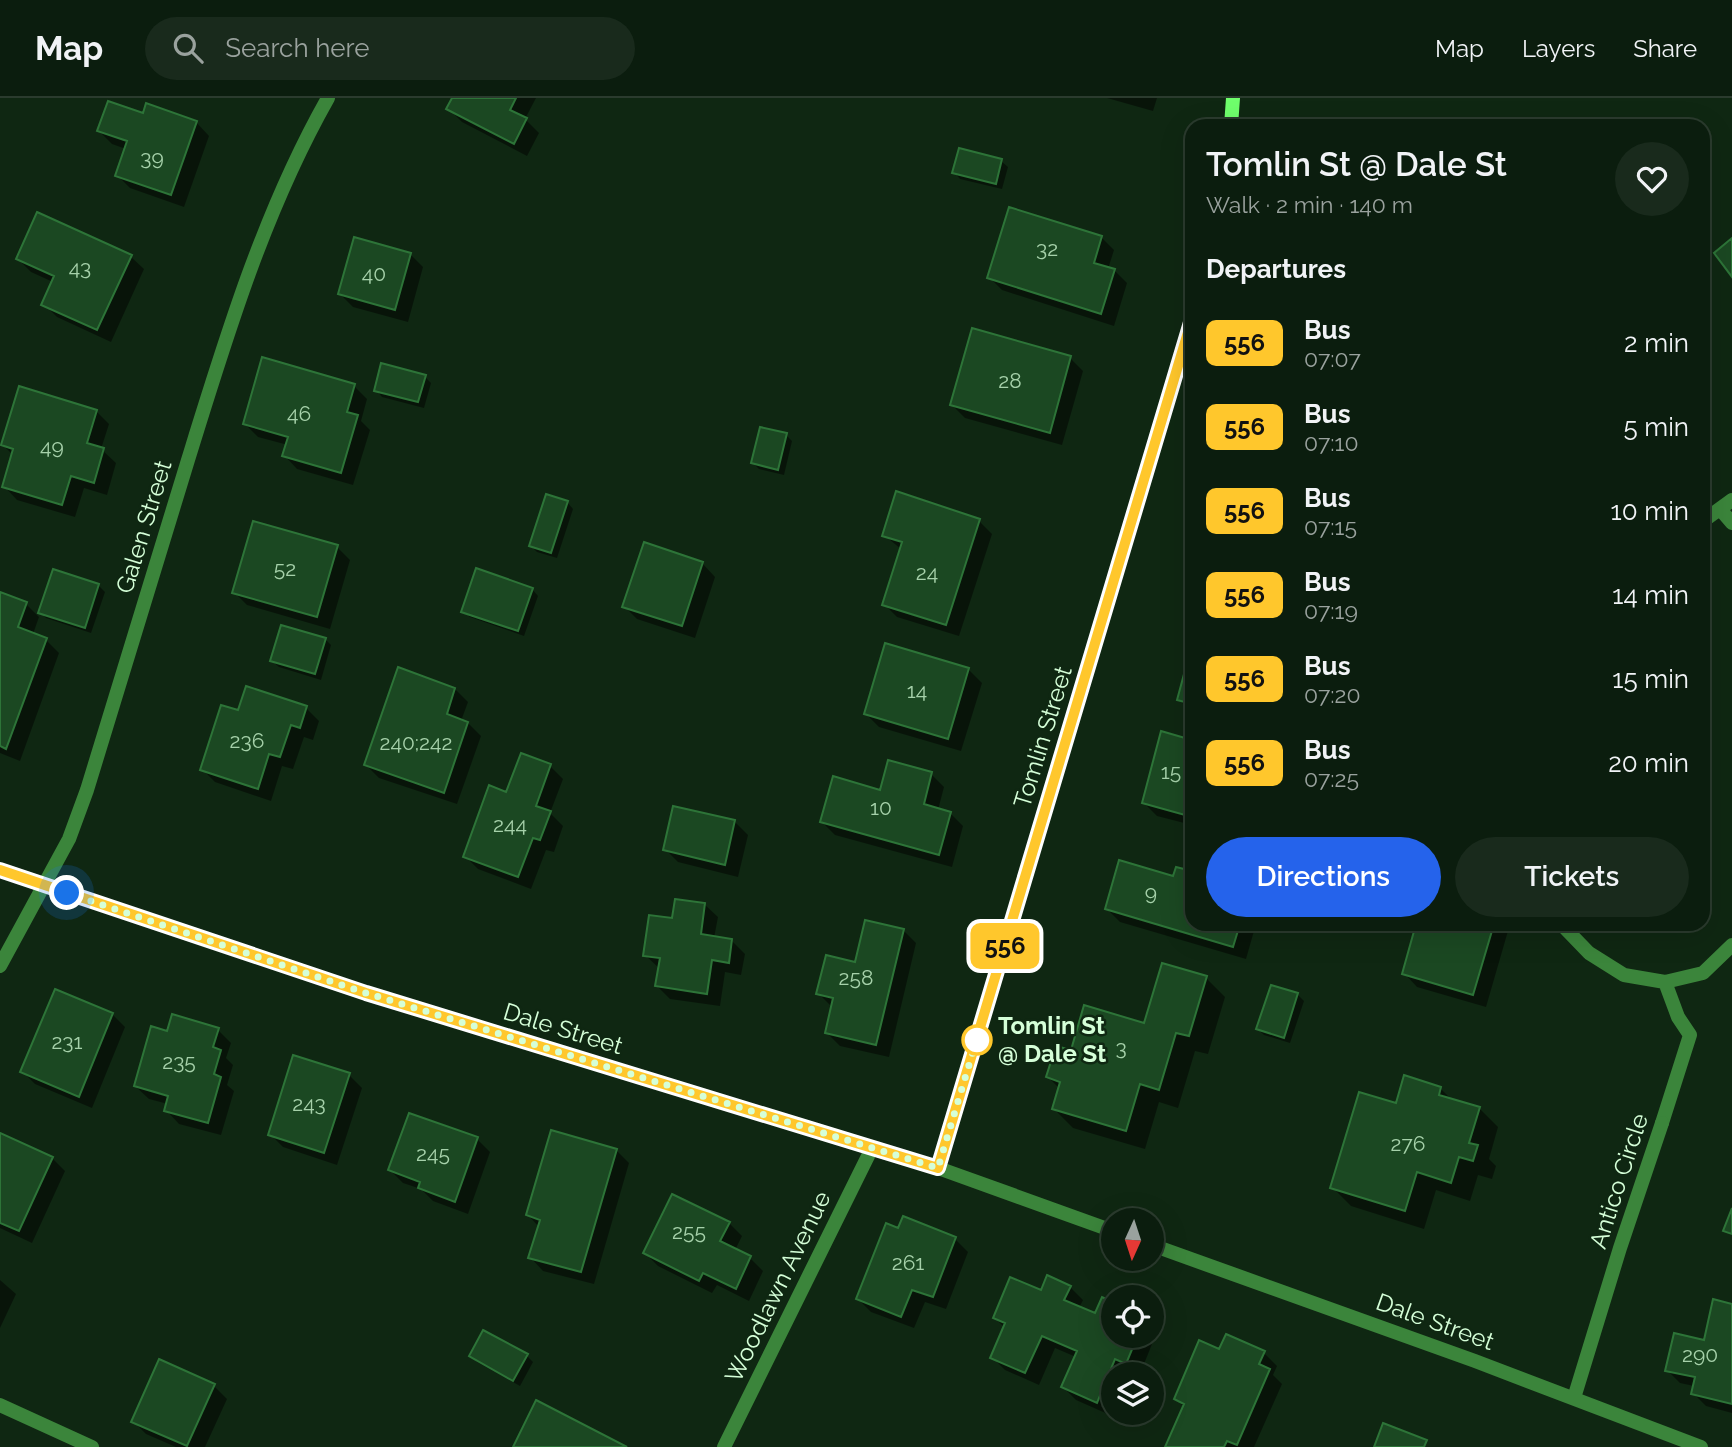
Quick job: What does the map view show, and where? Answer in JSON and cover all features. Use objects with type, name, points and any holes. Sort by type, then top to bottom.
[{"type":"street","name":"Galen Street","points":[[0,966],[69,839],[87,790],[246,281],[276,206],[328,98]]},
{"type":"street","points":[[1232,119],[1233,98]]},
{"type":"street","name":"Tomlin Street","points":[[938,1168],[1185,342]]},
{"type":"street","points":[[1710,517],[1726,505],[1732,523]]},
{"type":"street","name":"Dale Street","points":[[0,870],[366,993],[938,1168],[1101,1227]]},
{"type":"street","points":[[1568,931],[1589,953],[1624,975],[1665,982],[1703,973],[1732,945]]},
{"type":"street","name":"Antico Circle","points":[[1574,1398],[1690,1035],[1678,1017],[1665,982]]},
{"type":"street","name":"Woodlawn Avenue","points":[[724,1447],[872,1148]]},
{"type":"street","name":"Dale Street","points":[[1164,1249],[1574,1398],[1701,1447]]},
{"type":"street","points":[[0,1405],[92,1447]]},
{"type":"building","points":[[452,98],[516,98],[510,110],[527,118],[514,144],[446,109]]},
{"type":"building","points":[[108,101],[143,113],[146,103],[197,121],[171,195],[115,176],[127,141],[97,131]]},
{"type":"building","points":[[959,148],[1002,159],[996,184],[952,173]]},
{"type":"building","points":[[1009,207],[1102,236],[1094,263],[1115,269],[1101,314],[987,278]]},
{"type":"building","points":[[37,212],[132,255],[97,330],[41,305],[54,276],[16,259]]},
{"type":"building","points":[[354,237],[411,253],[395,310],[338,294]]},
{"type":"building","points":[[1732,238],[1732,277],[1714,253]]},
{"type":"building","points":[[972,328],[1071,356],[1050,433],[950,405]]},
{"type":"building","points":[[262,357],[355,384],[347,412],[358,415],[341,473],[282,456],[288,437],[243,424]]},
{"type":"building","points":[[381,363],[426,375],[418,402],[374,391]]},
{"type":"building","points":[[19,386],[97,410],[87,443],[104,448],[94,483],[71,476],[62,505],[2,487],[13,449],[1,445]]},
{"type":"building","points":[[760,427],[787,433],[778,470],[751,463]]},
{"type":"building","points":[[896,491],[980,519],[946,625],[882,605],[902,542],[882,536]]},
{"type":"building","points":[[546,494],[568,501],[551,553],[529,546]]},
{"type":"building","points":[[253,521],[338,545],[317,617],[232,593]]},
{"type":"building","points":[[644,542],[703,562],[682,626],[622,607]]},
{"type":"building","points":[[476,568],[533,588],[518,631],[461,612]]},
{"type":"building","points":[[53,569],[99,584],[85,628],[38,613]]},
{"type":"building","points":[[0,592],[27,602],[18,627],[47,638],[6,749],[0,746]]},
{"type":"building","points":[[281,625],[326,638],[315,674],[270,661]]},
{"type":"building","points":[[885,643],[969,668],[948,739],[864,714]]},
{"type":"building","points":[[398,667],[455,688],[447,714],[468,722],[444,793],[364,765]]},
{"type":"building","points":[[1185,670],[1185,702],[1177,700]]},
{"type":"building","points":[[246,686],[307,706],[300,728],[291,725],[280,757],[269,754],[258,789],[200,770],[221,705],[238,710]]},
{"type":"building","points":[[1161,731],[1185,738],[1185,815],[1142,803]]},
{"type":"building","points":[[521,753],[551,764],[536,806],[551,811],[540,840],[533,838],[518,877],[463,857],[489,785],[506,792]]},
{"type":"building","points":[[888,760],[932,772],[924,804],[951,812],[939,855],[820,822],[833,776],[880,790]]},
{"type":"building","points":[[673,806],[735,820],[725,865],[663,850]]},
{"type":"building","points":[[1119,860],[1173,876],[1176,867],[1185,869],[1185,931],[1238,931],[1233,947],[1105,909]]},
{"type":"building","points":[[675,899],[705,903],[701,934],[732,939],[729,963],[712,960],[707,994],[655,986],[660,958],[643,956],[649,915],[672,918]]},
{"type":"building","points":[[865,920],[904,929],[876,1045],[825,1033],[833,998],[816,994],[826,955],[855,962]]},
{"type":"building","points":[[1414,931],[1492,931],[1473,995],[1402,974]]},
{"type":"building","points":[[1162,963],[1207,976],[1189,1036],[1176,1033],[1159,1090],[1140,1084],[1126,1131],[1052,1109],[1060,1082],[1046,1077],[1056,1046],[1071,1050],[1084,1005],[1144,1023]]},
{"type":"building","points":[[1271,985],[1298,993],[1284,1038],[1256,1029]]},
{"type":"building","points":[[55,989],[113,1013],[79,1097],[20,1072]]},
{"type":"building","points":[[172,1014],[219,1028],[213,1047],[221,1050],[214,1074],[221,1077],[208,1123],[164,1111],[168,1096],[134,1086],[151,1026],[167,1031]]},
{"type":"building","points":[[293,1055],[350,1073],[324,1153],[268,1135]]},
{"type":"building","points":[[1404,1075],[1441,1087],[1439,1095],[1480,1107],[1469,1143],[1478,1145],[1473,1161],[1459,1157],[1451,1183],[1417,1172],[1405,1211],[1330,1188],[1359,1092],[1396,1103]]},
{"type":"building","points":[[409,1113],[478,1137],[455,1202],[418,1188],[420,1182],[388,1170]]},
{"type":"building","points":[[551,1130],[617,1149],[581,1272],[528,1258],[540,1220],[526,1215]]},
{"type":"building","points":[[0,1133],[53,1157],[19,1231],[0,1223]]},
{"type":"building","points":[[672,1194],[730,1222],[720,1241],[751,1256],[736,1289],[703,1273],[699,1281],[643,1253]]},
{"type":"building","points":[[1732,1208],[1732,1234],[1723,1231]]},
{"type":"building","points":[[903,1216],[956,1237],[933,1297],[912,1290],[901,1317],[856,1299],[886,1223],[898,1228]]},
{"type":"building","points":[[1047,1275],[1071,1286],[1064,1300],[1095,1313],[1101,1299],[1101,1348],[1133,1348],[1127,1362],[1115,1359],[1114,1362],[1101,1362],[1101,1393],[1097,1403],[1061,1387],[1077,1351],[1042,1336],[1025,1373],[990,1358],[1005,1323],[993,1318],[1010,1277],[1041,1290]]},
{"type":"building","points":[[1713,1299],[1732,1304],[1732,1404],[1691,1394],[1695,1377],[1665,1371],[1674,1333],[1704,1340]]},
{"type":"building","points":[[483,1330],[528,1354],[513,1381],[469,1356]]},
{"type":"building","points":[[1226,1334],[1265,1351],[1259,1364],[1270,1369],[1237,1445],[1227,1441],[1224,1447],[1165,1447],[1184,1404],[1174,1399],[1199,1340],[1219,1349]]},
{"type":"building","points":[[159,1359],[215,1384],[187,1446],[131,1422]]},
{"type":"building","points":[[536,1400],[627,1447],[513,1447]]},
{"type":"building","points":[[1383,1423],[1427,1440],[1424,1447],[1374,1447]]},
{"type":"bus line","name":"556","points":[[0,870],[366,993],[938,1168],[1185,342]]},
{"type":"place","name":"Tomlin St @ Dale St","points":[[977,1040]]},
{"type":"route","points":[[67,893],[366,993],[938,1168],[978,1035],[977,1040]]}]
